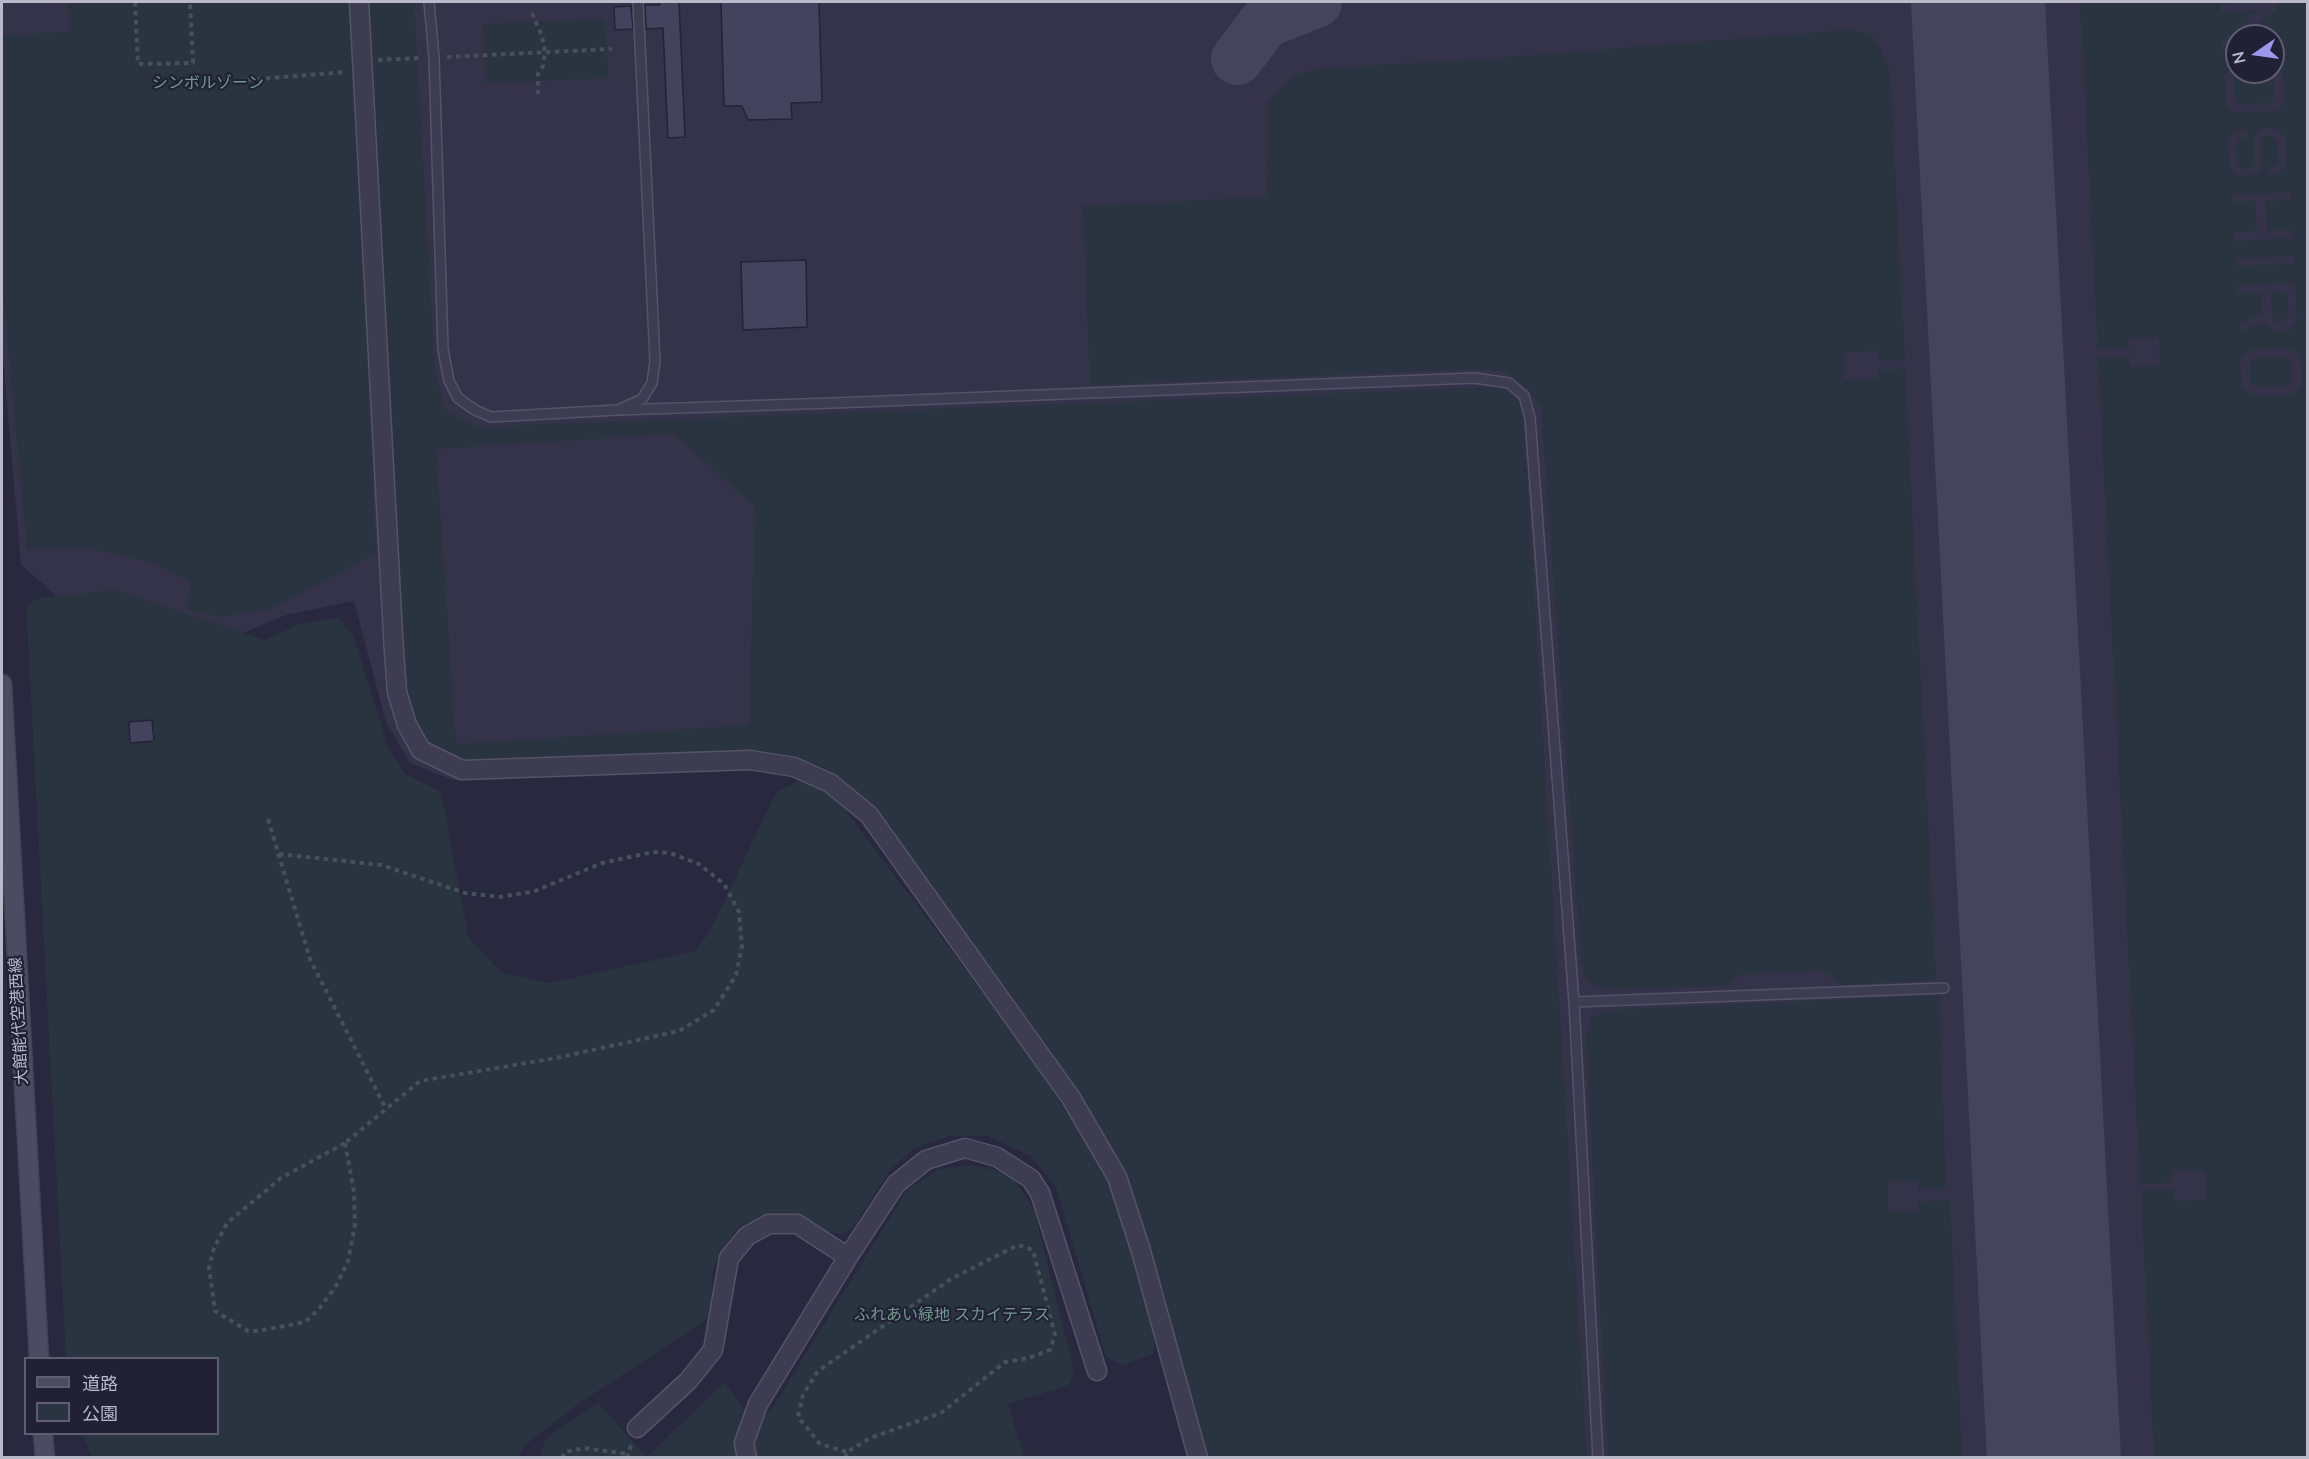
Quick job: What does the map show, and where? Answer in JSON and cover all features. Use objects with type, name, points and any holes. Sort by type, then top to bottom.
[{"type":"main road","name":"大館能代空港西線","points":[[2,684],[39,1357]]},
{"type":"main road","points":[[43,1435],[45,1458]]},
{"type":"street","points":[[359,2],[397,692],[406,725],[421,750],[462,770],[750,760],[794,766],[830,783],[869,815],[1071,1098],[1117,1177],[1142,1251],[1198,1458]]},
{"type":"street","points":[[747,1458],[744,1443],[758,1404],[848,1257],[896,1184],[926,1160],[965,1148],[997,1157],[1031,1179],[1040,1193],[1097,1371]]},
{"type":"street","points":[[637,1428],[688,1382],[713,1350],[729,1258],[747,1236],[769,1224],[797,1224],[848,1257]]},
{"type":"lane","points":[[429,2],[434,57],[443,349],[449,381],[458,398],[475,410],[491,417],[617,410],[1475,378],[1509,383],[1524,396],[1530,418],[1574,1002],[1598,1458]]},
{"type":"lane","points":[[617,410],[642,399],[652,383],[655,361],[638,2]]},
{"type":"lane","points":[[1574,1002],[1944,988]]},
{"type":"path","points":[[135,2],[138,64],[193,63],[190,2]]},
{"type":"path","points":[[532,13],[542,36],[545,52],[543,66],[538,74],[537,94]]},
{"type":"path","points":[[221,81],[434,57],[612,49]]},
{"type":"path","points":[[268,819],[310,959],[386,1109]]},
{"type":"path","points":[[279,854],[381,866],[465,893],[500,897],[535,891],[602,863],[653,852],[670,853],[699,864],[724,885],[739,912],[742,946],[736,975],[714,1010],[679,1031],[556,1058],[420,1082],[345,1143],[281,1178],[227,1223],[214,1248],[209,1267],[215,1311],[248,1331],[258,1331],[305,1322],[319,1310],[336,1286],[348,1261],[355,1226],[354,1192],[345,1143]]},
{"type":"path","points":[[845,1458],[848,1452],[870,1438],[941,1413],[1005,1362],[1029,1358],[1050,1350],[1055,1335],[1033,1250],[1018,1245],[951,1279],[818,1371],[803,1395],[798,1418],[820,1444],[848,1452]]},
{"type":"path","points":[[562,1458],[565,1452],[584,1448],[627,1454]]},
{"type":"shaded area","points":[[2,2],[2307,2],[2307,1457],[1216,1457],[1116,613],[759,767],[453,780],[410,763],[386,722],[354,601],[286,615],[236,636],[65,603],[21,565],[2,345]]},
{"type":"green space","name":"シンボルゾーン","points":[[68,2],[414,2],[435,371],[445,409],[475,427],[1497,387],[1514,395],[1523,410],[1587,1457],[1205,1457],[1165,1305],[1129,1188],[1093,1118],[1046,1045],[885,820],[828,769],[793,757],[748,753],[468,762],[443,753],[420,738],[403,689],[358,152],[376,553],[271,609],[221,617],[187,610],[190,582],[154,563],[96,550],[27,550],[2,281],[2,35],[69,32]],"holes":[[[674,434],[755,507],[749,725],[456,744],[436,449]]]},
{"type":"green space","points":[[2080,2],[2263,2],[2220,4],[2221,12],[2261,9],[2243,24],[2225,24],[2222,50],[2225,50],[2226,103],[2235,112],[2275,111],[2284,103],[2285,24],[2259,24],[2277,9],[2276,2],[2307,2],[2307,1457],[2154,1457],[2141,1190],[2173,1189],[2173,1201],[2206,1200],[2205,1170],[2172,1170],[2172,1183],[2140,1184],[2098,358],[2129,357],[2130,367],[2160,366],[2159,337],[2128,338],[2129,348],[2098,349]],"holes":[[[2261,128],[2275,128],[2285,136],[2286,166],[2279,174],[2268,174],[2267,166],[2275,166],[2279,161],[2277,140],[2272,136],[2264,136],[2260,142],[2261,168],[2254,175],[2236,175],[2231,168],[2229,138],[2236,131],[2247,130],[2248,137],[2240,138],[2236,144],[2237,163],[2241,168],[2250,168],[2255,163],[2254,137]],[[2291,192],[2291,200],[2265,201],[2267,231],[2292,230],[2293,238],[2234,241],[2233,232],[2257,231],[2255,201],[2232,202],[2231,195]],[[2293,256],[2293,264],[2236,266],[2236,258]],[[2295,283],[2297,321],[2289,330],[2273,331],[2264,322],[2241,331],[2240,323],[2263,313],[2262,292],[2238,293],[2237,285]],[[2291,348],[2300,354],[2302,385],[2293,395],[2251,396],[2242,387],[2240,361],[2248,350]]]},
{"type":"green space","points":[[605,19],[608,78],[485,83],[483,24]]},
{"type":"green space","points":[[1847,30],[1870,34],[1879,47],[1890,72],[1905,360],[1878,361],[1877,351],[1844,352],[1844,379],[1878,380],[1878,370],[1905,369],[1936,980],[1841,985],[1823,971],[1739,975],[1728,986],[1604,990],[1587,981],[1581,961],[1541,408],[1528,389],[1506,372],[1480,369],[1090,385],[1083,206],[1267,197],[1268,101],[1293,76],[1321,68],[1471,60]]},
{"type":"green space","points":[[2233,84],[2274,84],[2275,97],[2270,103],[2239,104],[2234,100]]},
{"type":"green space","points":[[2271,292],[2287,292],[2289,316],[2284,321],[2276,322],[2272,316]]},
{"type":"green space","points":[[2255,357],[2286,357],[2292,361],[2293,381],[2288,386],[2256,387],[2250,383],[2249,362]]},
{"type":"green space","points":[[115,590],[265,640],[299,624],[338,617],[353,635],[388,747],[405,774],[441,792],[469,939],[502,973],[549,983],[696,951],[711,929],[776,792],[801,780],[837,799],[1028,1053],[1111,1180],[1156,1339],[1153,1354],[1122,1365],[1106,1357],[1056,1187],[1031,1156],[988,1136],[950,1136],[914,1148],[890,1170],[854,1226],[842,1234],[828,1232],[794,1216],[767,1216],[739,1226],[720,1252],[712,1274],[712,1316],[578,1404],[524,1446],[519,1457],[92,1457],[82,1435],[219,1435],[219,1357],[66,1357],[26,605],[40,598]]},
{"type":"green space","points":[[1939,995],[1946,1188],[1918,1189],[1918,1182],[1888,1182],[1888,1211],[1918,1210],[1918,1202],[1950,1200],[1962,1457],[1608,1457],[1586,1040],[1591,1018],[1607,1010]]},
{"type":"green space","name":"ふれあい緑地 スカイテラス","points":[[971,1165],[1009,1173],[1034,1209],[1074,1370],[1069,1385],[1008,1404],[1024,1457],[539,1458],[546,1438],[598,1403],[647,1457],[724,1382],[743,1408],[770,1412],[907,1190],[939,1169]]},
{"type":"building","points":[[659,2],[679,2],[685,137],[668,138],[663,28],[646,29],[645,5],[660,5]]},
{"type":"building","points":[[721,2],[819,2],[822,102],[791,103],[792,119],[748,120],[742,106],[724,106]]},
{"type":"building","points":[[631,6],[633,29],[615,30],[614,7]]},
{"type":"building","points":[[806,260],[807,327],[743,330],[741,262]]},
{"type":"building","points":[[152,720],[154,741],[130,743],[129,722]]},
{"type":"taxiway","points":[[1237,59],[1265,22],[1316,2]]},
{"type":"taxiway","points":[[1954,2],[1959,7],[1981,60]]},
{"type":"runway","points":[[1978,2],[2054,1458]]}]
